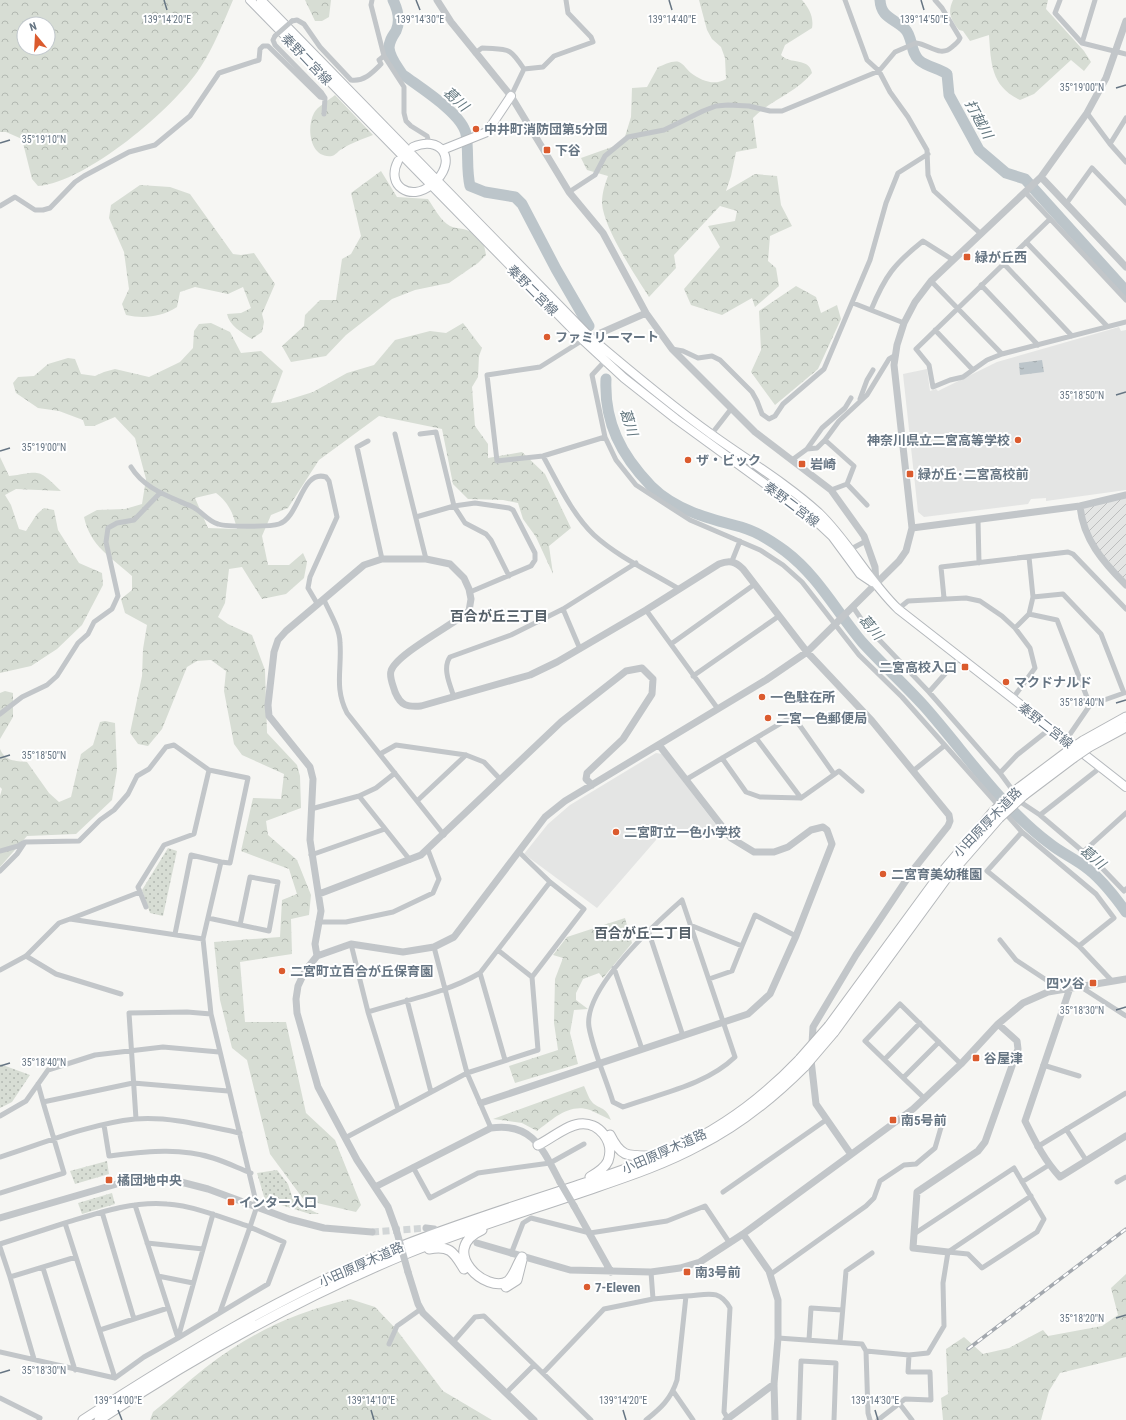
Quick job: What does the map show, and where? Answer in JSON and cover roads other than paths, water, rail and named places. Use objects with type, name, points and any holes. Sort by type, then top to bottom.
[{"type":"highway","name":"小田原厚木道路","points":[[99,1420],[190,1362],[241,1332],[352,1277],[409,1252],[660,1164],[701,1145],[756,1110],[783,1088],[831,1029],[996,816],[1022,792],[1070,755],[1126,717]]},
{"type":"highway","name":"小田原厚木道路","points":[[1086,744],[1126,727]]},
{"type":"highway","name":"小田原厚木道路","points":[[83,1420],[224,1332],[290,1296],[342,1271],[437,1232],[572,1187],[661,1155],[697,1139],[724,1123],[802,1063]]},
{"type":"highway","points":[[538,1145],[566,1124],[574,1120],[591,1120],[606,1129],[614,1145],[625,1154],[634,1157],[661,1155]]},
{"type":"highway","points":[[538,1145],[579,1124],[588,1124],[601,1131],[609,1145],[608,1161],[596,1174],[572,1187]]},
{"type":"highway","points":[[522,1257],[510,1280],[497,1283],[491,1282],[470,1270],[465,1259],[464,1252],[466,1244],[477,1233],[539,1207]]},
{"type":"highway","points":[[409,1252],[444,1248],[456,1255],[471,1277],[492,1288],[498,1289],[512,1285],[517,1280],[521,1270],[522,1257]]},
{"type":"main road","name":"秦野二宮線","points":[[250,0],[587,337],[708,438],[816,520],[832,536],[860,574],[876,585]]},
{"type":"main road","name":"秦野二宮線","points":[[261,0],[434,183],[567,313],[606,361],[638,390],[708,438],[804,500],[835,530],[876,585],[898,609],[1126,787]]},
{"type":"main road","points":[[442,150],[471,140],[487,132],[510,96]]},
{"type":"main road","points":[[398,161],[394,169],[394,176],[400,188],[413,193],[426,190],[434,183],[446,168],[446,162],[442,150],[438,146],[429,143],[413,147]]},
{"type":"street","points":[[372,0],[371,5],[384,56],[404,87],[404,113],[406,121],[427,136],[429,143]]},
{"type":"street","points":[[437,0],[451,22],[510,96],[569,192],[603,233],[646,313],[672,349],[755,432],[831,490],[866,540],[875,567],[876,585]]},
{"type":"street","points":[[524,69],[543,67],[554,56],[593,42],[591,37],[568,13],[566,0]]},
{"type":"street","points":[[845,0],[867,60],[879,71],[890,92],[908,116],[928,154],[928,175],[934,191],[981,234]]},
{"type":"street","points":[[569,192],[595,175],[605,156],[628,137],[664,130],[703,110],[716,106],[749,106],[770,111],[782,111],[879,71],[893,54],[905,46],[916,43],[942,52],[947,52],[959,41],[960,38],[942,8],[935,0]]},
{"type":"street","points":[[1060,0],[1055,13],[1082,43],[1115,50],[1126,54]]},
{"type":"street","points":[[1082,43],[1095,0]]},
{"type":"street","points":[[324,114],[325,98],[321,92],[275,46],[273,40],[275,36],[292,21],[297,20],[304,24],[320,47],[351,80],[357,81],[363,79],[373,72],[381,64],[379,60],[384,56]]},
{"type":"street","points":[[534,1420],[421,1309],[388,1207],[345,1138],[318,1086],[296,1013],[296,999],[301,978],[317,956],[351,944],[403,952],[434,947],[454,937],[545,817],[565,801],[718,709],[807,652],[876,585],[899,560],[906,551],[912,528],[894,365],[896,345],[904,323],[915,302],[931,281],[1039,178],[1087,113],[1106,78],[1126,21]]},
{"type":"street","points":[[0,206],[15,197],[36,210],[44,210],[56,203],[75,182],[84,176],[129,152],[155,145],[190,116],[219,73],[259,60],[260,50],[263,46],[268,46],[320,97],[325,98]]},
{"type":"street","points":[[475,53],[482,48],[509,50],[513,52],[524,69]]},
{"type":"street","points":[[510,96],[524,69]]},
{"type":"street","points":[[1087,113],[1110,144],[1126,162]]},
{"type":"street","points":[[1110,144],[1126,118]]},
{"type":"street","points":[[672,349],[683,350],[698,358],[712,356],[720,360],[752,392],[758,401],[762,414],[769,419],[775,416],[783,404],[824,369],[870,260],[886,203],[895,178],[898,173],[928,154]]},
{"type":"street","points":[[1066,204],[1092,168],[1126,203]]},
{"type":"street","points":[[1039,178],[1126,267]]},
{"type":"street","points":[[1026,191],[1050,220],[1126,300]]},
{"type":"street","points":[[1050,220],[916,349],[929,365],[934,387],[950,380],[963,377],[987,360],[1002,354],[1126,322]]},
{"type":"street","points":[[871,310],[882,284],[892,270],[904,256],[923,241],[953,260]]},
{"type":"street","points":[[1026,242],[1107,326]]},
{"type":"street","points":[[1004,264],[1072,336]]},
{"type":"street","points":[[931,281],[1002,354]]},
{"type":"street","points":[[981,285],[1038,345]]},
{"type":"street","points":[[853,303],[904,323]]},
{"type":"street","points":[[605,437],[543,456],[497,461],[487,375],[540,367],[587,337],[646,313]]},
{"type":"street","points":[[935,330],[973,370]]},
{"type":"street","points":[[807,449],[818,448],[839,421],[867,395],[890,359],[896,355]]},
{"type":"street","points":[[606,361],[592,375],[605,437],[616,460],[636,485],[690,520],[760,550],[777,561],[802,582],[837,624],[859,655],[902,697],[1022,832],[1096,894],[1114,918],[1079,946]]},
{"type":"street","points":[[858,403],[867,380],[873,370]]},
{"type":"street","points":[[792,460],[807,449],[822,428],[845,408],[851,398]]},
{"type":"street","points":[[708,438],[731,409]]},
{"type":"street","points":[[420,434],[436,432],[454,506],[465,523],[486,534],[491,540],[509,576]]},
{"type":"street","points":[[395,434],[426,559]]},
{"type":"street","points":[[825,440],[854,466],[847,484],[831,490]]},
{"type":"street","points":[[368,441],[357,447],[382,559]]},
{"type":"street","points":[[543,456],[571,506],[594,535],[609,547],[679,589]]},
{"type":"street","points":[[131,467],[136,475],[160,493],[196,508],[206,519],[219,524],[277,524],[284,521],[290,516],[311,479],[320,475],[326,477],[329,481],[336,517],[310,577],[308,588],[321,603],[340,642],[338,683],[342,702],[347,713],[444,835]]},
{"type":"street","points":[[847,484],[867,505]]},
{"type":"street","points":[[0,714],[22,697],[47,685],[57,676],[78,642],[88,634],[94,622],[112,609],[118,596],[106,542],[108,528],[117,523],[134,520],[160,493]]},
{"type":"street","points":[[912,528],[1080,506],[1126,495]]},
{"type":"street","points":[[416,518],[454,506],[474,503],[509,508],[513,510],[535,553],[535,560],[530,566],[470,592]]},
{"type":"street","points":[[1080,506],[1082,522],[1090,543],[1125,583]]},
{"type":"street","points":[[978,520],[979,563]]},
{"type":"street","points":[[851,550],[866,540]]},
{"type":"street","points":[[732,561],[740,541]]},
{"type":"street","points":[[944,598],[941,567],[1068,552],[1073,554],[1126,609]]},
{"type":"street","points":[[1015,628],[1029,614],[1033,597],[1029,557]]},
{"type":"street","points":[[317,956],[315,944],[321,911],[311,855],[310,840],[313,779],[310,767],[269,716],[268,705],[274,652],[278,640],[364,565],[382,559],[426,559],[445,562],[456,568],[464,578],[470,592],[471,599],[469,611],[400,659],[391,672],[396,693],[403,705],[421,706],[530,675],[580,649],[719,564],[732,561],[738,564],[807,652],[872,721],[949,815],[950,821],[948,826],[913,870],[856,955],[812,1027],[811,1060],[815,1099],[818,1109],[850,1153]]},
{"type":"street","points":[[454,697],[446,670],[446,662],[450,657],[511,635],[563,609],[636,563]]},
{"type":"street","points":[[671,644],[755,584]]},
{"type":"street","points":[[1033,597],[1063,594],[1101,634],[1125,693],[1090,705],[1066,740]]},
{"type":"street","points":[[898,609],[905,601],[966,598],[980,601],[1002,616],[1015,628],[1030,648],[1035,668],[1013,698]]},
{"type":"street","points":[[563,609],[580,649]]},
{"type":"street","points":[[851,609],[929,692],[1000,773],[1022,803],[1040,815],[1083,852],[1124,891],[1126,888]]},
{"type":"street","points":[[646,610],[718,709]]},
{"type":"street","points":[[1029,614],[1057,620],[1090,705]]},
{"type":"street","points":[[693,676],[779,616]]},
{"type":"street","points":[[929,692],[960,657]]},
{"type":"street","points":[[319,894],[410,860],[428,850],[500,778],[561,722],[626,671],[642,668],[653,680],[652,694],[623,739],[587,773],[586,779],[592,785]]},
{"type":"street","points":[[687,779],[793,716],[834,774]]},
{"type":"street","points":[[1000,773],[1017,755],[1051,728]]},
{"type":"street","points":[[756,738],[801,798]]},
{"type":"street","points":[[380,754],[396,744],[466,755],[484,762],[500,778]]},
{"type":"street","points":[[0,851],[18,846],[25,842],[79,841],[100,820],[114,810],[128,794],[137,776],[149,769],[166,747],[174,745],[209,770],[248,778],[230,863],[191,855],[175,934]]},
{"type":"street","points":[[480,1103],[748,1014],[770,994],[796,936],[832,844],[827,830],[823,827],[811,830],[788,847],[774,852],[754,852],[731,838],[687,779],[659,745]]},
{"type":"street","points":[[913,771],[944,746]]},
{"type":"street","points":[[417,801],[466,755]]},
{"type":"street","points":[[722,758],[746,792],[760,797],[801,798],[839,771],[862,791]]},
{"type":"street","points":[[1040,815],[1101,767]]},
{"type":"street","points":[[146,907],[138,887],[164,845],[194,834],[209,770]]},
{"type":"street","points":[[311,810],[359,796],[376,788],[395,773]]},
{"type":"street","points":[[359,796],[410,860]]},
{"type":"street","points":[[1083,852],[1126,813]]},
{"type":"street","points":[[311,855],[385,829]]},
{"type":"street","points":[[1022,832],[987,870],[1079,946],[1112,981]]},
{"type":"street","points":[[0,871],[17,854],[25,842]]},
{"type":"street","points":[[318,922],[346,922],[393,912],[433,893],[439,879],[428,850]]},
{"type":"street","points":[[345,1138],[467,1073],[538,1050],[532,977],[584,909],[550,882],[519,852]]},
{"type":"street","points":[[220,1312],[257,1206],[251,1173],[228,1091],[211,1014],[203,939],[221,862]]},
{"type":"street","points":[[208,918],[240,925],[270,931],[278,882],[250,877],[240,925]]},
{"type":"street","points":[[368,1012],[445,990],[465,982],[480,973],[499,951],[550,882]]},
{"type":"street","points":[[0,970],[26,956],[59,923],[140,892]]},
{"type":"street","points":[[682,900],[735,1057],[726,1066],[709,1077],[623,1106],[613,1102],[589,1026],[592,1007],[614,968],[648,930],[682,900]]},
{"type":"street","points":[[709,979],[732,971],[755,915],[796,936]]},
{"type":"street","points":[[70,918],[203,939]]},
{"type":"street","points":[[690,924],[742,946]]},
{"type":"street","points":[[648,930],[683,1036]]},
{"type":"street","points":[[1000,940],[1016,960],[1060,989]]},
{"type":"street","points":[[351,944],[368,1012],[398,1109]]},
{"type":"street","points":[[434,947],[467,1073],[491,1128]]},
{"type":"street","points":[[499,951],[532,977]]},
{"type":"street","points":[[26,956],[56,974],[121,994]]},
{"type":"street","points":[[614,968],[642,1049]]},
{"type":"street","points":[[480,973],[505,1060]]},
{"type":"street","points":[[476,1243],[570,1270],[650,1272],[680,1268],[700,1262],[743,1234],[850,1153],[925,1099],[961,1064],[998,1024],[1023,1003],[1039,995],[1060,989],[1126,979]]},
{"type":"street","points":[[1080,986],[1126,1016]]},
{"type":"street","points":[[1070,988],[1025,1121],[1037,1147],[1049,1165],[1060,1177],[1126,1136]]},
{"type":"street","points":[[407,1000],[431,1092]]},
{"type":"street","points":[[925,1099],[865,1040],[900,1004],[961,1064]]},
{"type":"street","points":[[136,1119],[129,1013],[187,1012],[211,1014]]},
{"type":"street","points":[[884,1059],[920,1023]]},
{"type":"street","points":[[914,1234],[1014,1168],[1032,1196],[1044,1219],[1037,1232],[982,1268],[968,1254],[913,1248],[914,1234],[917,1192],[978,1151],[984,1142],[1018,1049],[1017,1041],[998,1024]]},
{"type":"street","points":[[904,1077],[938,1042]]},
{"type":"street","points":[[0,1116],[26,1101],[48,1070],[95,1055],[163,1047],[219,1052]]},
{"type":"street","points":[[1043,1065],[1079,1076]]},
{"type":"street","points":[[43,1102],[134,1083],[228,1091]]},
{"type":"street","points":[[0,1193],[64,1173],[38,1084]]},
{"type":"street","points":[[1037,1147],[1126,1093]]},
{"type":"street","points":[[0,1157],[104,1124],[136,1119],[175,1120],[240,1133]]},
{"type":"street","points":[[723,1192],[826,1120]]},
{"type":"street","points":[[104,1124],[109,1156],[154,1150],[186,1153],[212,1158],[251,1173]]},
{"type":"street","points":[[771,1274],[866,1206],[874,1198],[880,1181],[904,1165],[916,1164],[935,1148],[942,1124]]},
{"type":"street","points":[[375,1187],[491,1128],[513,1127],[529,1135],[538,1145],[550,1163],[611,1272]]},
{"type":"street","points":[[1066,1129],[1086,1160]]},
{"type":"street","points":[[412,1167],[430,1198],[478,1174],[550,1163],[584,1144]]},
{"type":"street","points":[[1022,1182],[1049,1165]]},
{"type":"street","points":[[1117,1182],[1126,1177]]},
{"type":"street","points":[[0,1218],[127,1181],[154,1179],[177,1181],[208,1189],[289,1219],[324,1228],[372,1232]]},
{"type":"street","points":[[866,1351],[909,1355],[928,1353],[944,1326],[942,1282],[948,1252],[1032,1196]]},
{"type":"street","points":[[0,1244],[102,1212],[135,1205],[168,1204],[214,1214],[250,1227],[284,1242],[268,1284],[144,1357],[115,1378],[0,1352]]},
{"type":"street","points":[[135,1205],[178,1338]]},
{"type":"street","points":[[511,1254],[523,1223],[531,1218],[590,1233],[667,1221],[705,1206],[729,1242]]},
{"type":"street","points":[[102,1212],[134,1319]]},
{"type":"street","points":[[178,1338],[214,1214]]},
{"type":"street","points":[[64,1223],[115,1378]]},
{"type":"street","points":[[426,1228],[434,1229]]},
{"type":"street","points":[[743,1234],[771,1274],[778,1300],[778,1338],[774,1384],[775,1420]]},
{"type":"street","points":[[147,1243],[203,1249]]},
{"type":"street","points":[[0,1247],[34,1359]]},
{"type":"street","points":[[840,1342],[846,1271],[872,1253]]},
{"type":"street","points":[[10,1277],[43,1268],[76,1256]]},
{"type":"street","points":[[43,1268],[75,1370]]},
{"type":"street","points":[[650,1272],[653,1299]]},
{"type":"street","points":[[158,1276],[193,1283]]},
{"type":"street","points":[[543,1373],[604,1309],[653,1299],[716,1294],[724,1298],[730,1308],[724,1412],[727,1420],[774,1384]]},
{"type":"street","points":[[646,1420],[665,1405],[674,1391],[677,1380],[686,1296]]},
{"type":"street","points":[[100,1330],[168,1308]]},
{"type":"street","points":[[809,1340],[811,1308],[842,1310]]},
{"type":"street","points":[[388,1344],[398,1326],[421,1309]]},
{"type":"street","points":[[453,1342],[475,1317],[484,1316],[591,1420]]},
{"type":"street","points":[[778,1338],[862,1344],[866,1351],[868,1413],[870,1420]]},
{"type":"street","points":[[878,1420],[905,1399],[932,1400],[930,1372],[908,1372],[909,1355]]},
{"type":"street","points":[[799,1420],[801,1361],[836,1363],[834,1420]]},
{"type":"street","points":[[506,1393],[534,1365]]},
{"type":"street","points":[[674,1391],[694,1420]]},
{"type":"street","points":[[0,1398],[40,1418],[39,1420]]},
{"type":"street","points":[[899,1403],[912,1420]]},
{"type":"water","points":[[1042,360],[1044,372],[1020,375],[1019,363]]},
{"type":"waterway","name":"葛川","points":[[393,0],[399,19],[398,27],[389,46],[394,62],[402,74],[439,101],[457,118],[463,126],[467,140],[470,186],[485,192],[515,197],[522,204],[556,269],[589,326]]},
{"type":"waterway","name":"打越川","points":[[880,0],[885,14],[908,32],[916,57],[925,64],[947,74],[949,95],[979,150],[1006,173],[1025,179],[1126,291]]},
{"type":"waterway","name":"葛川","points":[[606,379],[608,410],[616,437],[631,462],[651,486],[671,501],[693,512],[758,534],[797,561],[826,594],[862,642],[924,706],[1005,802],[1041,837],[1093,873],[1126,912]]},
{"type":"tunnel","points":[[372,1232],[426,1228]]},
{"type":"railway","points":[[968,1349],[1126,1229]]},
{"type":"place","name":"中井町消防団第5分団","points":[[476,129]]},
{"type":"place","name":"下谷","points":[[547,150]]},
{"type":"place","name":"緑が丘西","points":[[967,257]]},
{"type":"place","name":"ファミリーマート","points":[[547,337]]},
{"type":"place","name":"神奈川県立二宮高等学校","points":[[1018,440]]},
{"type":"place","name":"ザ・ビック","points":[[688,460]]},
{"type":"place","name":"岩崎","points":[[802,464]]},
{"type":"place","name":"緑が丘･二宮高校前","points":[[910,474]]},
{"type":"place","name":"二宮高校入口","points":[[965,667]]},
{"type":"place","name":"マクドナルド","points":[[1006,682]]},
{"type":"place","name":"一色駐在所","points":[[762,697]]},
{"type":"place","name":"二宮一色郵便局","points":[[768,718]]},
{"type":"place","name":"二宮町立一色小学校","points":[[616,832]]},
{"type":"place","name":"二宮育美幼稚園","points":[[883,874]]},
{"type":"place","name":"二宮町立百合が丘保育園","points":[[282,971]]},
{"type":"place","name":"四ツ谷","points":[[1093,983]]},
{"type":"place","name":"谷屋津","points":[[976,1058]]},
{"type":"place","name":"南5号前","points":[[893,1120]]},
{"type":"place","name":"橘団地中央","points":[[109,1180]]},
{"type":"place","name":"インター入口","points":[[231,1202]]},
{"type":"place","name":"南3号前","points":[[687,1272]]},
{"type":"place","name":"7-Eleven","points":[[587,1287]]},
{"type":"district","name":"百合が丘三丁目","points":[[499,616]]},
{"type":"district","name":"百合が丘二丁目","points":[[643,933]]}]
